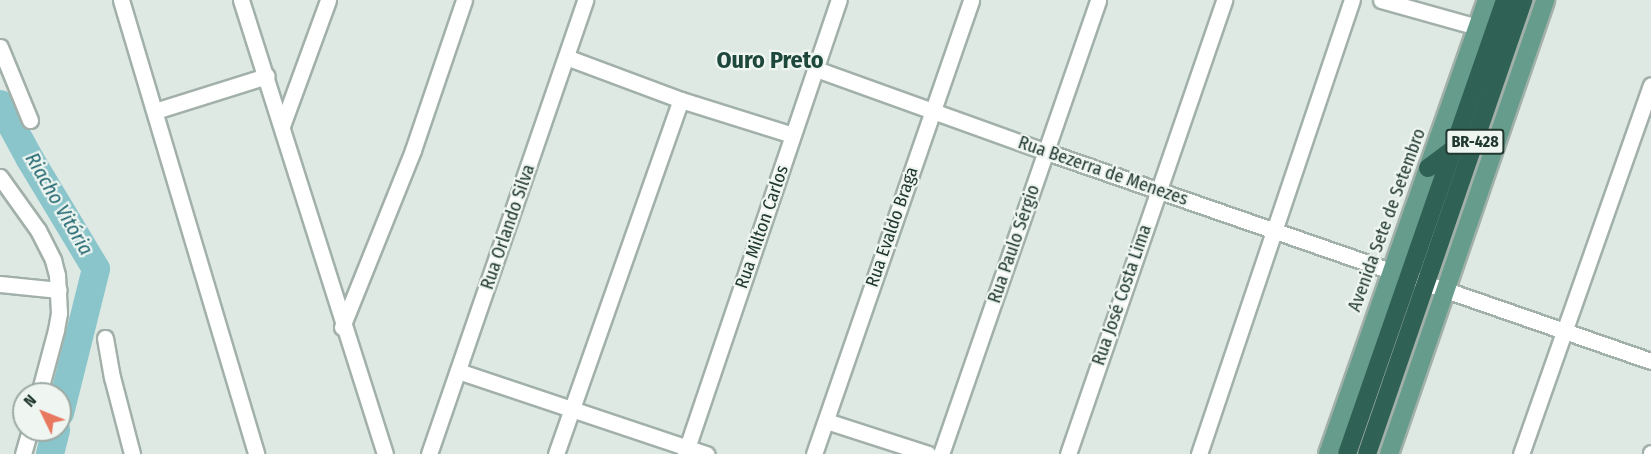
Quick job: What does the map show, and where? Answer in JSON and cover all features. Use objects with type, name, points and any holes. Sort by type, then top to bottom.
[{"type":"highway","name":"Avenida Sete de Setembro","points":[[1347,454],[1505,0]]},
{"type":"highway","name":"BR-428","points":[[1367,454],[1523,0]]},
{"type":"highway","points":[[1428,168],[1453,149]]},
{"type":"main road","name":"Avenida Sete de Setembro","points":[[1328,454],[1487,0]]},
{"type":"main road","points":[[1389,454],[1545,0]]},
{"type":"street","points":[[282,126],[328,0]]},
{"type":"street","points":[[342,327],[413,150],[464,0]]},
{"type":"street","name":"Rua Orlando Silva","points":[[429,454],[585,0]]},
{"type":"street","name":"Rua Milton Carlos","points":[[686,451],[838,0]]},
{"type":"street","name":"Rua Evaldo Braga","points":[[814,454],[971,0]]},
{"type":"street","name":"Rua Paulo Sérgio","points":[[941,454],[1098,0]]},
{"type":"street","name":"Rua José Costa Lima","points":[[1068,454],[1224,0]]},
{"type":"street","points":[[1199,454],[1352,0]]},
{"type":"street","points":[[1381,0],[1477,27]]},
{"type":"street","points":[[238,1],[267,76],[342,327],[384,454]]},
{"type":"street","points":[[125,2],[154,111],[256,454]]},
{"type":"street","points":[[0,47],[30,120]]},
{"type":"street","points":[[566,57],[681,100],[793,135]]},
{"type":"street","name":"Rua Bezerra de Menezes","points":[[816,69],[1047,152],[1391,270],[1446,292],[1651,361]]},
{"type":"street","points":[[154,111],[267,76]]},
{"type":"street","points":[[1521,454],[1651,85]]},
{"type":"street","points":[[556,454],[681,100]]},
{"type":"street","points":[[0,177],[49,250],[57,275],[59,290],[56,330],[42,382]]},
{"type":"street","points":[[0,284],[59,290]]},
{"type":"street","points":[[105,338],[112,377],[132,454]]},
{"type":"street","points":[[458,371],[573,409],[686,451],[706,454]]},
{"type":"street","points":[[826,421],[928,454]]},
{"type":"waterway","name":"Riacho Vitória","points":[[0,104],[96,269],[68,382]]},
{"type":"waterway","name":"Riacho Vitória","points":[[50,454],[53,442]]},
{"type":"district","name":"Ouro Preto","points":[[770,61]]}]
